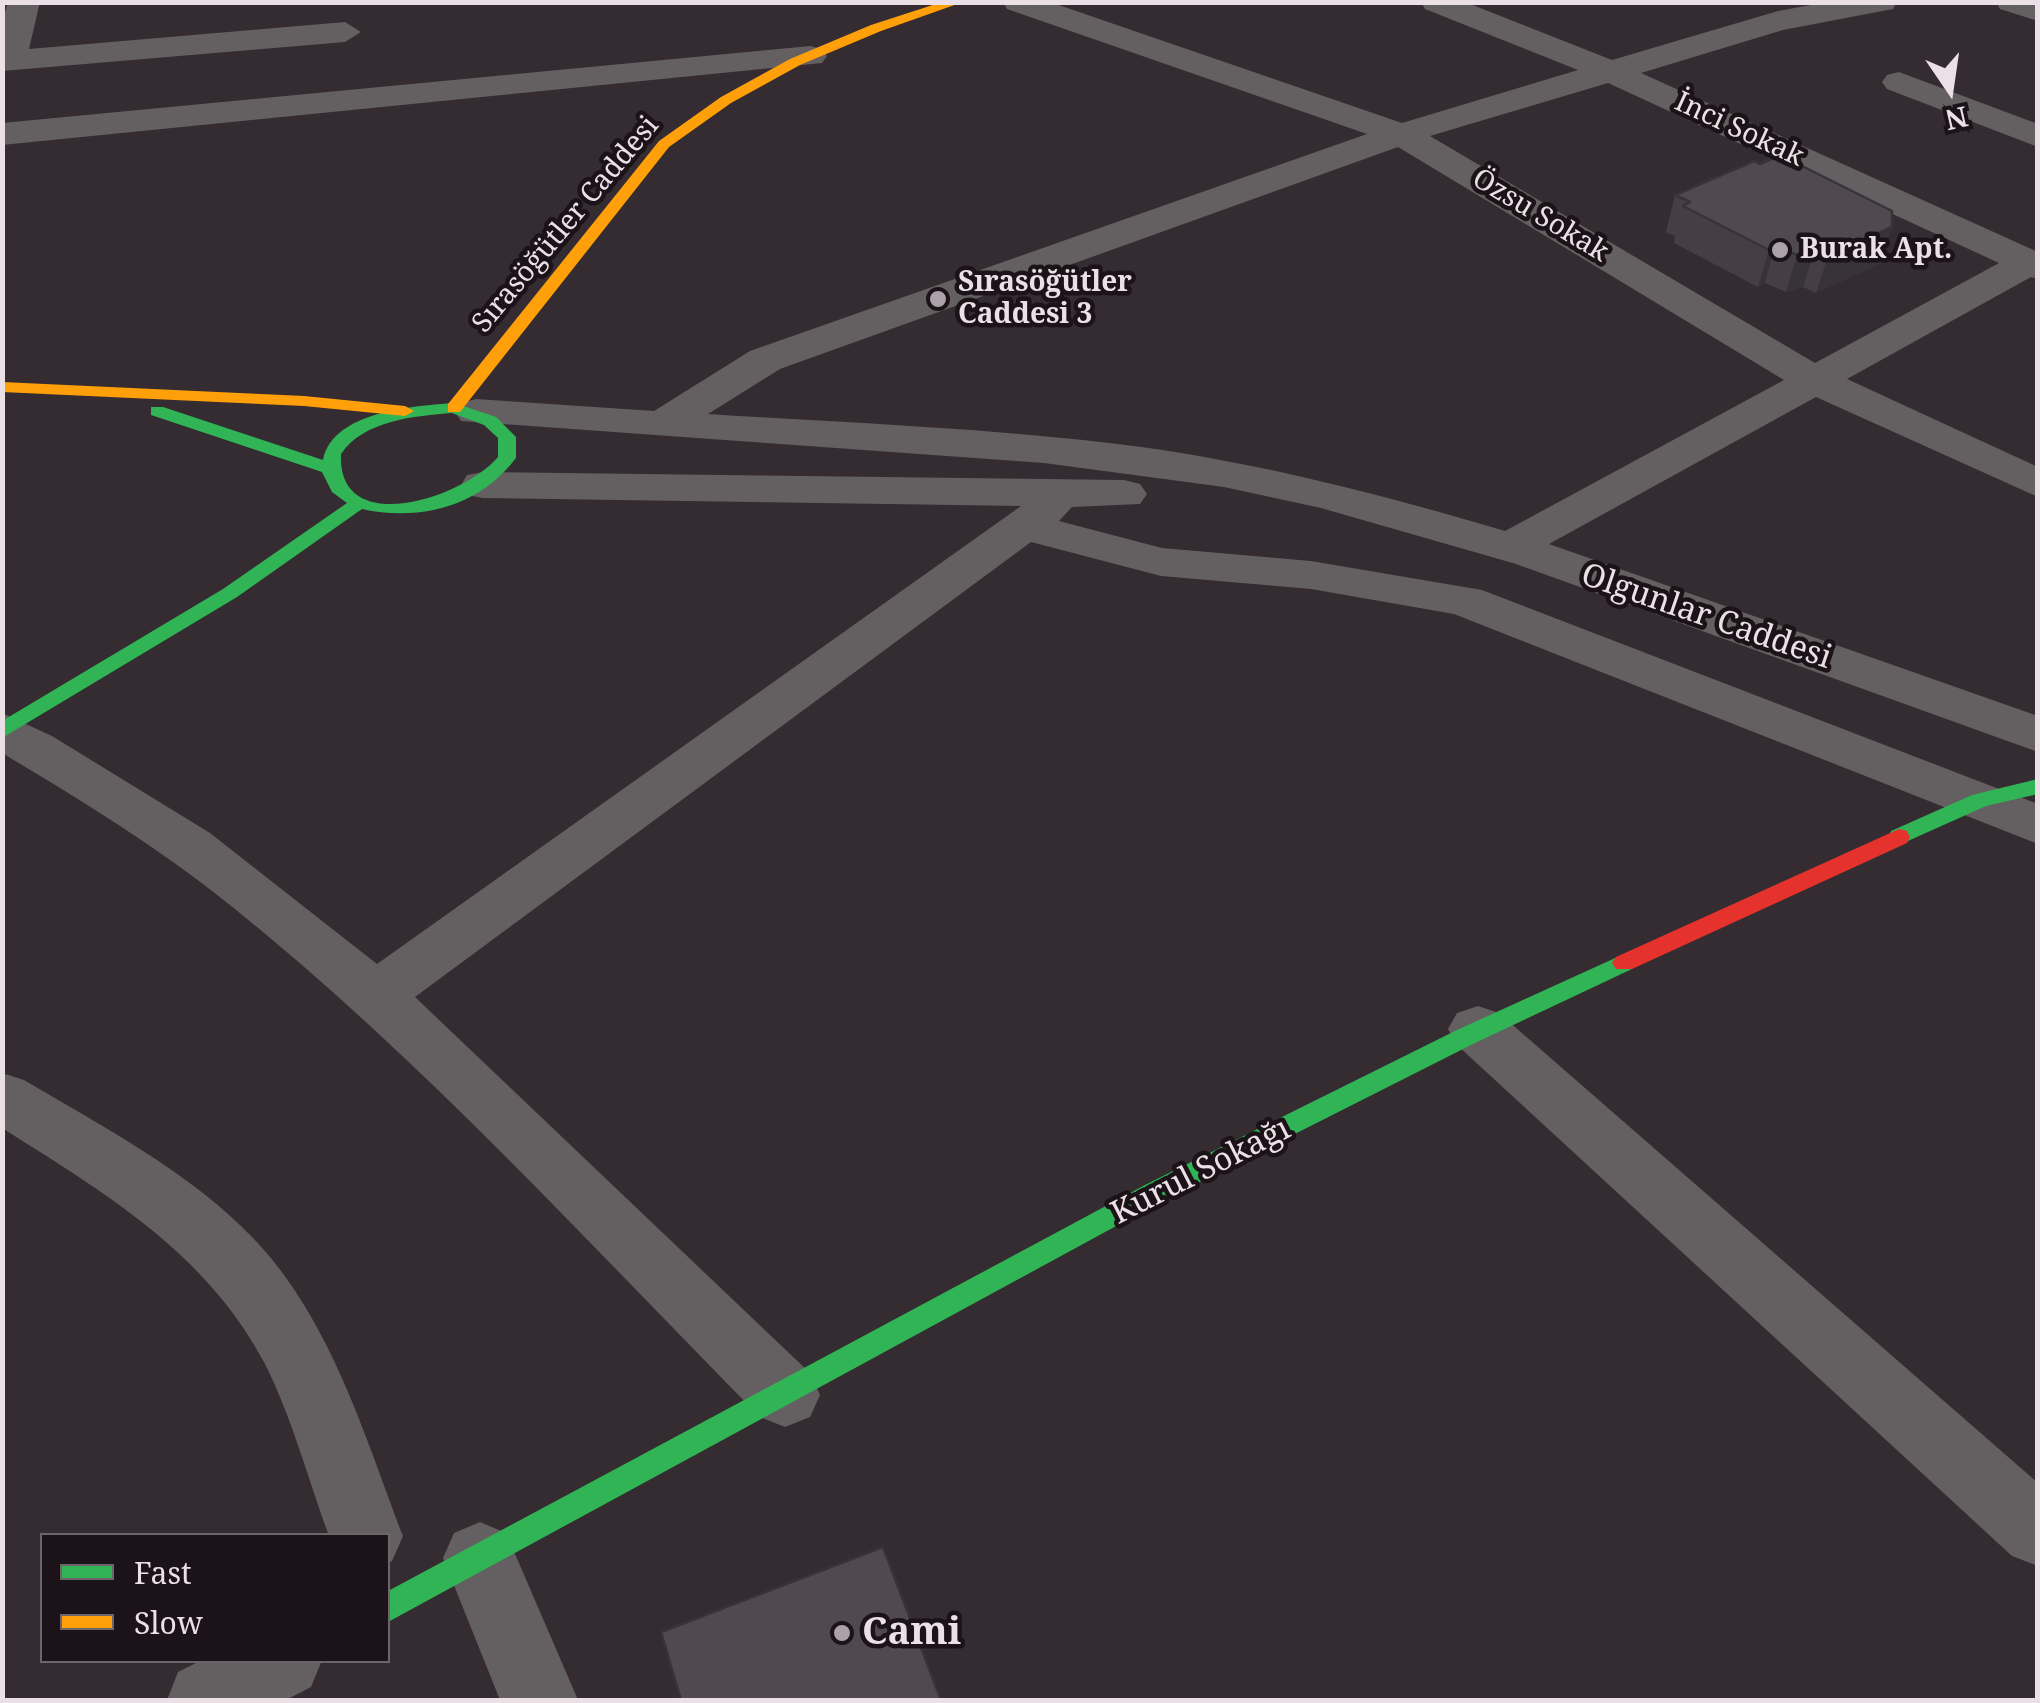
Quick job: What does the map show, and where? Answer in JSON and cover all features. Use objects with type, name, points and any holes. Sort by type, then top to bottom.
[{"type":"street","points":[[24,2],[6,61],[347,17],[339,100]]},
{"type":"street","name":"Sırasöğütler Caddesi","points":[[465,410],[664,144],[726,100],[810,56],[957,2]]},
{"type":"street","name":"Özsu Sokak","points":[[1018,2],[1401,134],[1814,380],[2038,484]]},
{"type":"street","name":"İnci Sokak","points":[[1436,2],[1607,70],[2033,265]]},
{"type":"street","points":[[663,424],[765,360],[1401,134],[1778,21],[1882,2]]},
{"type":"street","points":[[2011,2],[2038,12]]},
{"type":"street","points":[[2,134],[810,56]]},
{"type":"street","points":[[1899,82],[2038,137]]},
{"type":"street","points":[[1506,549],[2033,265]]},
{"type":"street","points":[[2,388],[112,396],[234,395],[405,411],[465,410],[948,442],[1157,462],[1372,508]]},
{"type":"street","points":[[112,396],[328,468]]},
{"type":"street","points":[[465,410],[505,431],[510,444],[508,458],[483,486]]},
{"type":"street","points":[[405,411],[370,422],[343,440],[328,468],[332,482],[361,502],[383,507],[436,504],[483,486],[1073,491],[1372,508]]},
{"type":"street","points":[[376,996],[1020,525],[1073,491]]},
{"type":"street","points":[[361,502],[257,578],[3,730],[165,830],[247,889],[376,996],[785,1395]]},
{"type":"street","name":"Olgunlar Caddesi","points":[[1372,508],[1506,549],[2038,735]]},
{"type":"street","points":[[1020,525],[1160,562],[1312,575],[1465,601],[2038,825]]},
{"type":"street","name":"Kurul Sokağı","points":[[390,1602],[480,1558],[785,1395],[945,1304],[1478,1029],[1980,800],[2038,786]]},
{"type":"street","points":[[1478,1029],[2038,1530]]},
{"type":"street","points":[[2,1096],[160,1197],[212,1239],[256,1289],[307,1382],[365,1533]]},
{"type":"street","points":[[480,1558],[539,1700]]},
{"type":"street","points":[[206,1700],[278,1663]]},
{"type":"building","points":[[1773,158],[1793,168],[1800,165],[1892,211],[1892,227],[1828,256],[1815,250],[1797,255],[1775,246],[1769,250],[1683,206],[1690,202],[1675,195],[1754,161],[1760,164]]},
{"type":"building","points":[[883,1547],[941,1700],[681,1700],[661,1632]]},
{"type":"traffic: fast","points":[[454,408],[490,421],[507,437],[507,458],[477,487],[434,505],[387,509],[366,505],[347,496],[336,485],[331,471],[332,454],[341,440],[356,430],[397,416],[454,408]]},
{"type":"traffic: fast","points":[[157,411],[329,468]]},
{"type":"traffic: fast","points":[[2,731],[230,593],[361,502]]},
{"type":"traffic: fast","points":[[1899,837],[1980,800],[2038,786]]},
{"type":"traffic: fast","points":[[390,1606],[1155,1193],[1310,1113],[1624,963]]},
{"type":"traffic: slow","points":[[454,408],[664,144],[726,100],[795,62],[876,28],[957,2]]},
{"type":"traffic: slow","points":[[2,387],[304,401],[405,411]]},
{"type":"traffic: jam","points":[[1624,963],[1899,837]]},
{"type":"place","name":"Burak Apt.","points":[[1780,250]]},
{"type":"place","name":"Sırasöğütler Caddesi 3","points":[[938,299]]},
{"type":"place","name":"Cami","points":[[842,1633]]}]
